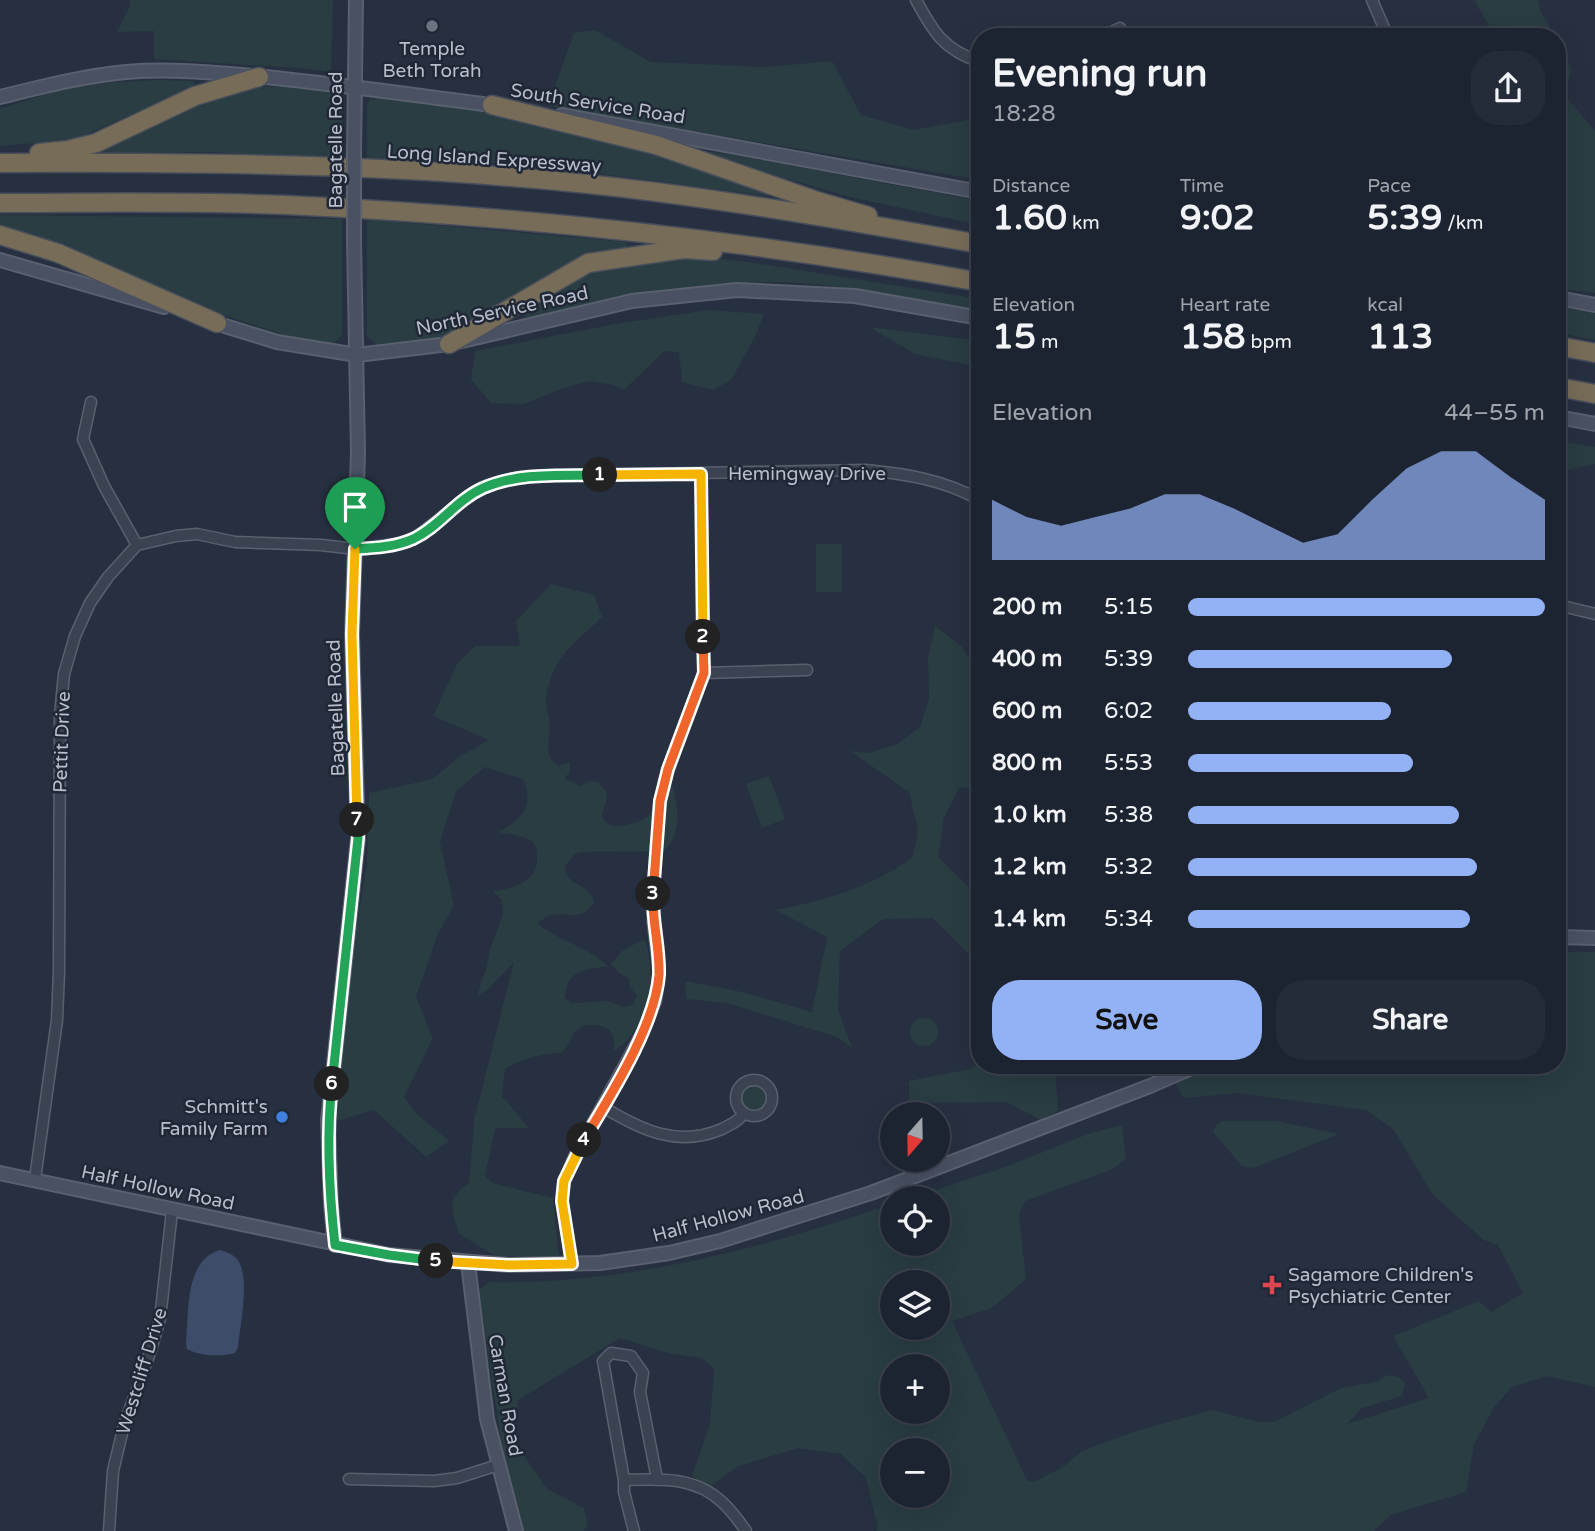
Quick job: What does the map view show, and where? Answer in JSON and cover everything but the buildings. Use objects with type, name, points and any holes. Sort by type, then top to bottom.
[{"type":"highway","points":[[0,156],[68,150],[96,143],[195,96],[259,77]]},
{"type":"highway","points":[[492,105],[656,145],[817,201],[862,213],[897,230]]},
{"type":"highway","name":"Long Island Expressway","points":[[0,163],[285,165],[522,179],[655,192],[971,242]]},
{"type":"highway","points":[[0,203],[284,205],[532,220],[650,232],[971,280]]},
{"type":"highway","points":[[0,235],[58,253],[217,323]]},
{"type":"highway","points":[[449,344],[588,263],[684,249],[915,270]]},
{"type":"highway","points":[[1566,348],[1595,353]]},
{"type":"highway","points":[[1566,389],[1595,394]]},
{"type":"main road","name":"Bagatelle Road","points":[[335,1245],[328,1120],[358,838],[352,634],[358,453],[354,240],[356,0]]},
{"type":"main road","name":"South Service Road","points":[[0,97],[62,82],[126,72],[164,71],[354,86],[589,118],[971,190]]},
{"type":"main road","name":"North Service Road","points":[[0,260],[277,342],[357,355],[449,344],[632,301],[737,289],[855,296],[971,316]]},
{"type":"main road","points":[[1566,300],[1595,305]]},
{"type":"main road","points":[[1566,419],[1595,424]]},
{"type":"main road","points":[[1566,937],[1595,938]]},
{"type":"main road","name":"Half Hollow Road","points":[[0,1173],[399,1257],[468,1263],[572,1264],[646,1257],[745,1234],[871,1193],[1178,1074]]},
{"type":"main road","name":"Carman Road","points":[[468,1263],[487,1419],[516,1531]]},
{"type":"street","points":[[916,0],[932,31],[949,46],[971,59]]},
{"type":"street","points":[[1372,0],[1384,28]]},
{"type":"street","points":[[91,402],[83,439],[104,486],[137,545],[197,534],[235,542],[355,549]]},
{"type":"street","name":"Hemingway Drive","points":[[355,549],[397,544],[415,538],[483,488],[507,480],[539,476],[866,470],[937,481],[971,496]]},
{"type":"street","points":[[572,1264],[562,1210],[564,1181],[656,1001],[659,972],[653,898],[660,801],[668,769],[704,673],[701,474]]},
{"type":"street","name":"Pettit Drive","points":[[34,1179],[57,1020],[60,971],[60,715],[64,674],[75,636],[90,603],[108,577],[137,545]]},
{"type":"street","points":[[1566,608],[1595,614]]},
{"type":"street","points":[[704,673],[807,670]]},
{"type":"street","points":[[603,1107],[643,1130],[686,1139],[711,1134],[736,1122],[744,1113]]},
{"type":"street","name":"Westcliff Drive","points":[[109,1531],[113,1471],[124,1425],[160,1319],[172,1211]]},
{"type":"street","points":[[634,1531],[624,1492],[603,1361],[611,1353],[631,1356],[643,1373],[640,1392],[657,1479]]},
{"type":"street","points":[[349,1479],[434,1481],[457,1478],[499,1465]]},
{"type":"street","points":[[624,1480],[692,1482],[722,1501],[746,1531]]},
{"type":"green space","points":[[130,0],[333,0],[331,72],[154,59],[154,31],[117,32],[130,6]]},
{"type":"green space","points":[[1474,0],[1538,0],[1540,10],[1550,28],[1491,28]]},
{"type":"green space","points":[[595,30],[651,62],[766,67],[832,61],[861,115],[914,130],[971,119],[971,178],[548,106],[574,33]]},
{"type":"green space","points":[[1566,57],[1572,69],[1566,88]]},
{"type":"green space","points":[[158,80],[193,81],[196,86],[73,140],[0,146],[0,109],[65,88]]},
{"type":"green space","points":[[258,87],[314,87],[331,90],[331,93],[339,96],[342,101],[343,160],[214,152],[93,151],[200,101]]},
{"type":"green space","points":[[379,95],[463,106],[542,122],[749,180],[750,188],[769,191],[767,196],[618,176],[467,162],[367,160],[367,106],[370,100],[378,98]]},
{"type":"green space","points":[[1566,97],[1595,131],[1595,293],[1566,289]]},
{"type":"green space","points":[[711,152],[739,156],[971,199],[971,223],[850,197],[711,157]]},
{"type":"green space","points":[[0,215],[342,219],[342,335],[334,343],[290,337],[224,315],[99,262],[0,225]]},
{"type":"green space","points":[[367,219],[626,242],[628,247],[607,252],[455,337],[379,346],[367,337]]},
{"type":"green space","points":[[680,254],[755,263],[971,298],[971,309],[852,288],[775,282],[681,289],[528,320],[523,315],[577,279],[610,264]]},
{"type":"green space","points":[[1566,305],[1595,310],[1595,340],[1566,335]]},
{"type":"green space","points":[[709,310],[764,314],[755,337],[731,380],[712,390],[682,382],[679,352],[664,351],[624,390],[614,385],[590,381],[563,388],[524,404],[491,403],[471,379],[475,351],[621,323]]},
{"type":"green space","points":[[869,327],[971,340],[971,365],[915,354]]},
{"type":"green space","points":[[1566,442],[1595,447],[1595,464],[1566,470]]},
{"type":"green space","points":[[816,544],[842,544],[842,592],[816,592]]},
{"type":"green space","points":[[551,584],[594,595],[602,617],[565,653],[553,673],[546,701],[550,724],[548,749],[551,758],[559,766],[570,762],[570,772],[564,778],[580,786],[590,781],[598,782],[608,794],[602,815],[604,820],[616,826],[628,825],[647,817],[655,805],[658,780],[673,787],[677,827],[666,849],[574,854],[565,867],[566,874],[588,891],[594,903],[580,914],[552,915],[537,923],[591,953],[608,966],[585,970],[573,976],[566,988],[565,998],[573,1003],[607,1001],[625,1007],[632,1005],[637,996],[630,987],[629,979],[611,964],[622,951],[642,940],[646,942],[649,957],[650,987],[643,1016],[636,1029],[614,1051],[613,1037],[609,1030],[602,1026],[588,1025],[577,1030],[561,1053],[532,1057],[505,1069],[502,1096],[529,1128],[495,1128],[485,1176],[492,1183],[553,1198],[559,1257],[495,1256],[458,1233],[452,1205],[456,1194],[469,1183],[474,1120],[514,962],[487,990],[478,995],[490,949],[503,915],[502,900],[493,891],[524,882],[537,865],[533,842],[497,832],[513,823],[524,812],[528,797],[523,779],[485,767],[456,791],[440,842],[454,905],[437,936],[416,997],[433,1038],[404,1097],[417,1114],[449,1141],[426,1157],[374,1110],[337,1121],[337,1039],[367,865],[369,793],[433,779],[457,758],[489,740],[433,716],[457,664],[475,646],[520,646],[516,621]]},
{"type":"green space","points":[[935,626],[961,646],[971,661],[971,789],[960,787],[944,817],[938,857],[971,889],[971,957],[933,918],[883,919],[840,951],[838,1010],[852,1048],[837,1037],[727,1003],[686,999],[685,981],[742,992],[812,1012],[827,937],[776,910],[848,891],[881,877],[913,857],[918,830],[909,792],[850,751],[868,753],[898,744],[920,727],[929,699],[928,658]]},
{"type":"green space","points":[[769,776],[785,819],[762,828],[746,784]]},
{"type":"green space","points":[[1566,952],[1595,952],[1595,1387],[1548,1376],[1512,1387],[1495,1406],[1474,1444],[1466,1492],[1391,1515],[1374,1531],[875,1531],[878,1529],[866,1478],[841,1454],[798,1448],[739,1466],[709,1487],[692,1476],[710,1424],[714,1368],[701,1358],[667,1353],[620,1338],[518,1400],[514,1441],[547,1489],[584,1508],[588,1524],[584,1531],[524,1531],[501,1441],[479,1290],[489,1282],[592,1277],[694,1261],[794,1235],[880,1208],[880,1256],[950,1256],[950,1186],[947,1186],[1008,1166],[1088,1134],[1122,1125],[1126,1159],[1113,1169],[1025,1201],[1019,1215],[1026,1279],[992,1308],[952,1321],[1027,1480],[1034,1482],[1063,1467],[1082,1451],[1133,1432],[1212,1410],[1259,1422],[1274,1422],[1341,1388],[1376,1382],[1387,1375],[1398,1377],[1405,1383],[1402,1396],[1362,1408],[1347,1424],[1429,1398],[1393,1336],[1479,1301],[1491,1312],[1523,1293],[1498,1245],[1484,1240],[1433,1195],[1393,1129],[1366,1110],[1238,1093],[1184,1098],[1174,1081],[1193,1074],[1566,1074]]},
{"type":"green space","points":[[924,1018],[934,1022],[938,1032],[934,1042],[924,1046],[914,1042],[910,1032],[914,1022]]},
{"type":"green space","points":[[971,1068],[971,1074],[1056,1074],[1058,1111],[1041,1120],[1006,1102],[909,1102],[909,1081]]},
{"type":"green space","points":[[754,1083],[765,1088],[770,1099],[765,1110],[754,1115],[743,1110],[738,1099],[743,1088]]},
{"type":"green space","points":[[1223,1121],[1276,1121],[1339,1134],[1253,1168],[1242,1166],[1213,1132],[1216,1125]]},
{"type":"water","points":[[219,1250],[235,1257],[243,1274],[244,1299],[238,1347],[235,1353],[204,1354],[187,1349],[190,1290],[200,1266],[208,1256]]},
{"type":"place","name":"Temple Beth Torah","points":[[432,26]]},
{"type":"place","name":"Schmitt's Family Farm","points":[[282,1117]]},
{"type":"place","name":"Sagamore Children's Psychiatric Center","points":[[1272,1285]]},
{"type":"route","points":[[701,474],[704,673],[668,769],[660,801],[653,898],[659,972],[656,1001],[564,1181],[564,1229],[572,1264],[540,1266],[468,1263],[389,1255],[335,1245],[328,1120],[358,838],[352,634],[355,549],[397,544],[415,538],[466,498],[483,488],[507,480],[539,476],[701,474]]}]
